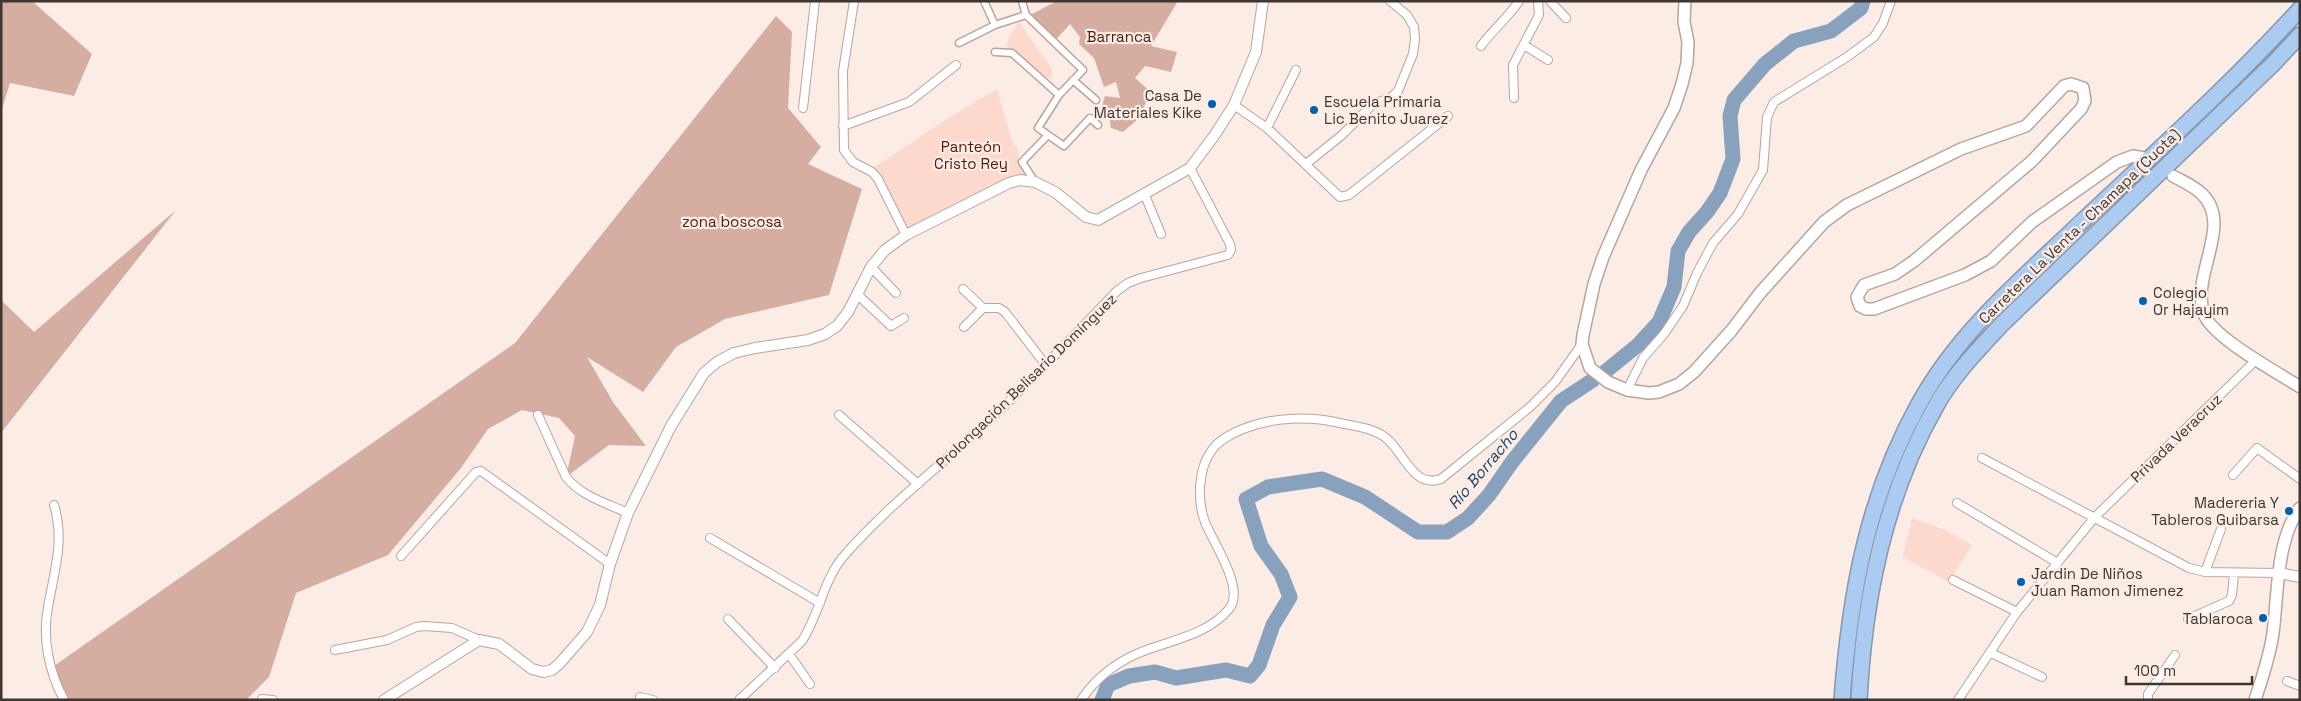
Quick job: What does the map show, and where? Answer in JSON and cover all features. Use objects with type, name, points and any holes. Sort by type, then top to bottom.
[{"type":"highway","name":"Carretera La Venta - Chamapa (Cuota)","points":[[1842,700],[1852,596],[1869,523],[1891,459],[1920,401],[1949,358],[1988,310],[2257,56],[2300,9]]},
{"type":"highway","name":"Carretera La Venta - Chamapa (Cuota)","points":[[1859,700],[1869,598],[1886,525],[1906,463],[1936,404],[1964,367],[2002,324],[2273,64],[2300,35]]},
{"type":"main road","points":[[1685,1],[1684,22],[1688,42],[1682,84],[1674,108],[1650,152],[1603,257],[1594,284],[1582,344],[1590,368],[1608,382],[1626,390],[1649,393],[1659,392],[1679,384],[1694,372],[1732,331],[1760,293],[1824,222],[1847,205],[1962,149],[2026,126],[2064,86],[2078,85],[2083,88],[2086,94],[2081,109],[2013,179],[1914,261],[1895,274],[1864,285],[1857,297],[1860,306],[1866,309],[1874,309],[1965,275],[1991,261],[2032,222],[2117,162],[2133,156],[2144,158]]},
{"type":"main road","points":[[2173,176],[2202,193],[2212,206],[2215,225],[2202,282],[2201,297],[2204,315],[2217,331],[2300,387]]},
{"type":"main road","points":[[2255,700],[2266,668],[2273,636],[2279,573],[2285,542],[2293,516],[2300,508]]},
{"type":"street","points":[[802,108],[815,1]]},
{"type":"street","points":[[854,1],[843,71],[844,150],[846,156],[872,172],[878,180],[906,235]]},
{"type":"street","points":[[984,1],[995,25]]},
{"type":"street","points":[[1022,1],[1026,15],[1083,70],[1059,94],[1038,128],[1064,146],[1090,118],[1098,125]]},
{"type":"street","points":[[335,650],[387,640],[416,627],[452,628],[480,640],[498,644],[532,669],[542,672],[552,670],[587,632],[600,605],[610,564],[628,513],[671,426],[704,373],[717,362],[734,353],[808,340],[825,334],[837,326],[848,312],[871,267],[884,250],[906,235],[1009,183],[1020,180],[1035,182],[1055,192],[1092,220],[1104,218],[1144,193],[1190,168],[1234,105],[1256,52],[1263,1]]},
{"type":"street","points":[[1306,164],[1342,134],[1373,104],[1390,98],[1398,91],[1413,54],[1414,27],[1407,16],[1390,1]]},
{"type":"street","points":[[1481,46],[1494,28],[1512,12],[1519,1]]},
{"type":"street","points":[[1514,98],[1513,65],[1539,15],[1538,1]]},
{"type":"street","points":[[1550,1],[1566,18]]},
{"type":"street","points":[[1626,390],[1642,358],[1664,334],[1683,306],[1697,273],[1713,243],[1738,214],[1763,170],[1767,118],[1774,102],[1847,57],[1874,37],[1883,23],[1891,1]]},
{"type":"street","points":[[959,43],[995,25],[1026,15]]},
{"type":"street","points":[[1524,45],[1548,60]]},
{"type":"street","points":[[995,52],[1012,53],[1059,94]]},
{"type":"street","points":[[843,126],[909,102],[956,65]]},
{"type":"street","points":[[1267,128],[1296,70]]},
{"type":"street","points":[[1073,80],[1096,100]]},
{"type":"street","points":[[1234,105],[1267,128],[1340,197],[1349,195],[1448,116]]},
{"type":"street","points":[[1035,182],[1022,162],[1048,135]]},
{"type":"street","name":"Prolongación Belisario Domínguez","points":[[739,700],[775,668],[808,633],[831,576],[842,558],[865,533],[985,425],[1117,291],[1128,283],[1228,255],[1231,250],[1230,244],[1190,168]]},
{"type":"street","points":[[1144,193],[1161,234]]},
{"type":"street","points":[[871,267],[896,293]]},
{"type":"street","points":[[963,289],[983,308],[999,308],[1005,312],[1045,364]]},
{"type":"street","points":[[857,294],[891,326],[904,318]]},
{"type":"street","points":[[964,327],[983,308]]},
{"type":"street","points":[[1081,700],[1102,674],[1115,665],[1148,649],[1185,638],[1205,628],[1230,608],[1234,596],[1233,583],[1204,520],[1200,492],[1203,468],[1212,449],[1236,432],[1257,423],[1278,419],[1335,422],[1368,429],[1385,437],[1398,450],[1416,476],[1432,482],[1441,479],[1530,407],[1554,382],[1582,344]]},
{"type":"street","name":"Privada Veracruz","points":[[1958,700],[2017,612],[2056,562],[2095,517],[2257,359]]},
{"type":"street","points":[[538,415],[566,477],[572,485],[584,493],[628,513]]},
{"type":"street","points":[[839,415],[918,484]]},
{"type":"street","points":[[2234,475],[2256,448],[2300,479]]},
{"type":"street","points":[[1982,458],[2189,568],[2205,572],[2279,573],[2300,576]]},
{"type":"street","points":[[401,556],[476,472],[481,471],[610,564]]},
{"type":"street","points":[[1957,503],[2056,562]]},
{"type":"street","points":[[54,505],[60,534],[55,573],[47,608],[46,638],[53,676],[64,700]]},
{"type":"street","points":[[2205,572],[2221,529]]},
{"type":"street","points":[[710,538],[820,603]]},
{"type":"street","points":[[2188,619],[2229,600],[2232,595],[2234,573]]},
{"type":"street","points":[[1953,580],[2017,612]]},
{"type":"street","points":[[728,619],[775,668]]},
{"type":"street","points":[[384,700],[480,640]]},
{"type":"street","points":[[1991,653],[2042,677]]},
{"type":"street","points":[[789,654],[810,684]]},
{"type":"street","points":[[2147,699],[2176,654]]},
{"type":"street","points":[[2287,681],[2300,686]]},
{"type":"street","points":[[640,697],[653,700]]},
{"type":"street","points":[[262,698],[273,700]]},
{"type":"green space","points":[[1,1],[32,1],[92,54],[74,96],[10,83],[1,112]]},
{"type":"green space","name":"Barranca","points":[[1057,1],[1178,1],[1151,46],[1177,52],[1171,72],[1145,66],[1135,78],[1151,92],[1138,119],[1123,132],[1111,128],[1109,117],[1099,116],[1105,96],[1120,98],[1116,82],[1104,87],[1094,58],[1079,44],[1080,37],[1070,24],[1054,42],[1030,15]]},
{"type":"green space","name":"zona boscosa","points":[[776,16],[792,32],[788,108],[821,147],[808,164],[862,189],[829,295],[725,319],[676,347],[643,392],[587,357],[613,402],[646,446],[609,445],[566,477],[575,436],[559,418],[522,410],[488,429],[461,468],[388,555],[296,593],[269,677],[246,700],[67,700],[51,668],[515,343]]},
{"type":"green space","points":[[1019,22],[1052,69],[1052,78],[1036,75],[1025,69],[1007,46],[1009,36]]},
{"type":"green space","name":"Panteón Cristo Rey","points":[[997,89],[1012,141],[1017,148],[1021,166],[1028,176],[908,234],[873,168],[948,118]]},
{"type":"green space","points":[[176,210],[1,433],[1,300],[34,332]]},
{"type":"green space","points":[[1912,518],[1945,530],[1972,545],[1949,582],[1903,557]]},
{"type":"waterway","name":"Río Borracho","points":[[1606,371],[1638,345],[1659,322],[1674,287],[1678,251],[1689,232],[1707,212],[1720,193],[1733,159],[1730,116],[1734,100],[1765,64],[1794,41],[1831,31],[1861,8],[1863,1]]},
{"type":"waterway","name":"Río Borracho","points":[[1102,700],[1108,685],[1129,676],[1155,672],[1176,678],[1226,670],[1250,676],[1259,665],[1273,625],[1290,597],[1281,574],[1261,546],[1246,499],[1268,487],[1322,479],[1365,497],[1418,532],[1447,532],[1468,518],[1489,495],[1512,462],[1561,401],[1593,380]]},
{"type":"place","name":"Casa De Materiales Kike","points":[[1212,104]]},
{"type":"place","name":"Escuela Primaria Lic Benito Juarez","points":[[1314,110]]},
{"type":"place","name":"Colegio Or Hajayim","points":[[2143,301]]},
{"type":"place","name":"Madereria Y Tableros Guibarsa","points":[[2289,511]]},
{"type":"place","name":"Jardin De Niños Juan Ramon Jimenez","points":[[2021,582]]},
{"type":"place","name":"Tablaroca","points":[[2263,618]]}]
